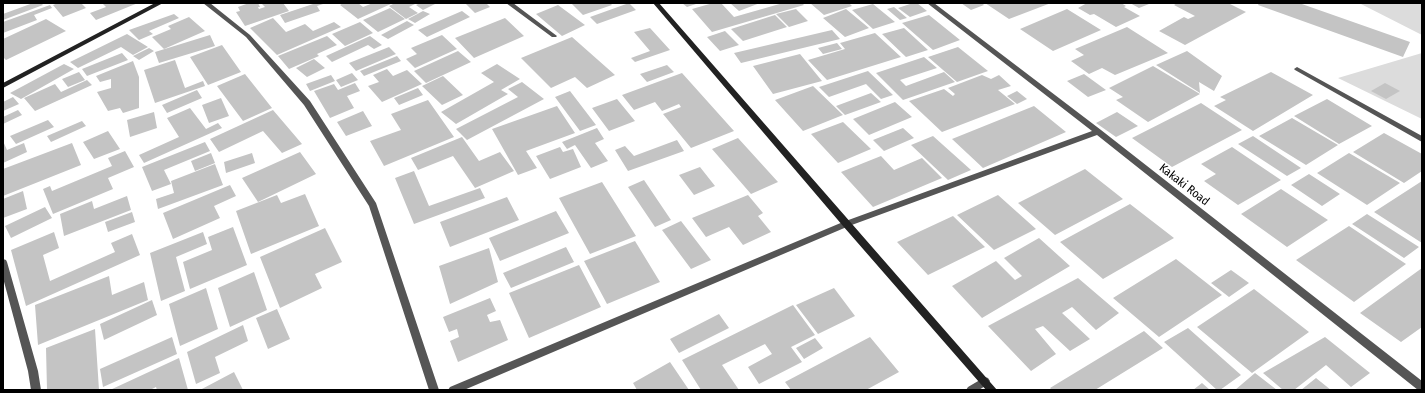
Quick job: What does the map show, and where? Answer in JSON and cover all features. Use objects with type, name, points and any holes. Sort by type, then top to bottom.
[{"type":"street","points":[[3,86],[160,3]]},
{"type":"street","points":[[206,3],[248,36],[307,103],[373,205],[434,390]]},
{"type":"street","points":[[509,3],[554,36]]},
{"type":"street","points":[[656,3],[846,224],[992,390]]},
{"type":"street","name":"Kakaki Road","points":[[930,3],[1098,132],[1422,387]]},
{"type":"street","points":[[1297,69],[1422,139]]},
{"type":"street","points":[[454,390],[846,224],[1098,132]]},
{"type":"street","points":[[3,262],[33,370],[36,390]]},
{"type":"street","points":[[971,390],[985,381]]},
{"type":"shaded area","points":[[1357,3],[1422,3],[1422,35],[1361,4]]},
{"type":"shaded area","points":[[1422,53],[1422,119],[1338,78]]},
{"type":"building","points":[[33,3],[41,3],[43,5],[3,20],[3,14]]},
{"type":"building","points":[[58,3],[81,3],[86,8],[63,17],[53,5]]},
{"type":"building","points":[[102,3],[138,3],[96,20],[90,13],[106,7]]},
{"type":"building","points":[[249,3],[258,3],[260,7],[258,7],[259,9],[265,7],[261,3],[283,3],[289,11],[245,26],[236,12],[240,11],[238,7]]},
{"type":"building","points":[[316,3],[326,3],[317,6],[320,11],[285,23],[280,15]]},
{"type":"building","points":[[343,3],[358,3],[363,7],[373,3],[393,3],[358,19],[340,5]]},
{"type":"building","points":[[395,3],[417,3],[409,7],[418,13],[406,19],[389,6]]},
{"type":"building","points":[[420,3],[437,3],[423,10],[416,5]]},
{"type":"building","points":[[465,3],[486,3],[490,7],[475,13]]},
{"type":"building","points":[[571,3],[610,3],[612,5],[583,15]]},
{"type":"building","points":[[629,3],[636,10],[597,24],[590,17]]},
{"type":"building","points":[[682,3],[699,3],[687,7]]},
{"type":"building","points":[[713,3],[721,3],[734,17],[783,3],[802,3],[804,5],[712,32],[692,9]]},
{"type":"building","points":[[730,3],[760,3],[739,11]]},
{"type":"building","points":[[810,3],[849,3],[852,6],[824,15]]},
{"type":"building","points":[[917,3],[927,11],[910,17],[898,8]]},
{"type":"building","points":[[961,3],[982,3],[984,5],[971,10]]},
{"type":"building","points":[[985,3],[1051,3],[1009,19]]},
{"type":"building","points":[[1087,3],[1121,3],[1126,6],[1124,7],[1140,16],[1116,27],[1094,14],[1090,15],[1078,8]]},
{"type":"building","points":[[1130,3],[1146,3],[1149,4],[1139,8]]},
{"type":"building","points":[[1177,3],[1228,3],[1246,12],[1185,45],[1159,31],[1184,17],[1188,19],[1195,16],[1174,5]]},
{"type":"building","points":[[1259,3],[1299,3],[1410,42],[1403,57],[1258,5]]},
{"type":"building","points":[[873,4],[895,22],[873,29],[852,10]]},
{"type":"building","points":[[50,5],[52,8],[34,15],[37,20],[3,33],[3,22]]},
{"type":"building","points":[[558,5],[585,25],[562,36],[536,14]]},
{"type":"building","points":[[894,7],[907,18],[900,20],[887,9]]},
{"type":"building","points":[[390,8],[405,19],[378,32],[363,20]]},
{"type":"building","points":[[796,9],[808,21],[789,27],[776,14]]},
{"type":"building","points":[[846,9],[869,28],[845,37],[823,18]]},
{"type":"building","points":[[1067,9],[1101,30],[1053,51],[1020,29]]},
{"type":"building","points":[[423,11],[430,14],[415,23],[408,19]]},
{"type":"building","points":[[462,11],[470,17],[427,37],[418,30]]},
{"type":"building","points":[[174,14],[179,18],[149,31],[153,34],[139,40],[129,30]]},
{"type":"building","points":[[775,15],[787,27],[743,41],[731,29]]},
{"type":"building","points":[[929,15],[960,40],[933,50],[902,23]]},
{"type":"building","points":[[189,17],[205,31],[164,49],[152,37],[171,29],[168,26]]},
{"type":"building","points":[[273,18],[286,32],[305,24],[313,31],[334,22],[341,27],[277,55],[250,28]]},
{"type":"building","points":[[505,18],[524,36],[474,58],[455,38]]},
{"type":"building","points":[[46,19],[66,31],[6,60],[3,57],[3,39]]},
{"type":"building","points":[[407,21],[414,25],[388,39],[381,35]]},
{"type":"building","points":[[360,22],[373,33],[345,46],[332,34]]},
{"type":"building","points":[[1127,27],[1168,53],[1115,75],[1102,68],[1089,74],[1071,61],[1084,55],[1075,49]]},
{"type":"building","points":[[650,28],[670,50],[635,62],[631,58],[650,51],[634,32]]},
{"type":"building","points":[[904,28],[928,50],[906,57],[882,34]]},
{"type":"building","points":[[832,30],[840,39],[741,63],[734,53]]},
{"type":"building","points":[[725,31],[739,45],[720,51],[707,37]]},
{"type":"building","points":[[875,33],[901,57],[827,80],[808,60],[845,49],[840,43]]},
{"type":"building","points":[[127,34],[148,47],[133,55],[121,47],[78,68],[70,62]]},
{"type":"building","points":[[210,35],[215,46],[159,63],[155,52]]},
{"type":"building","points":[[442,35],[457,49],[415,68],[406,59],[417,54],[411,48]]},
{"type":"building","points":[[327,36],[337,45],[317,54],[319,56],[289,69],[278,56]]},
{"type":"building","points":[[370,36],[382,45],[374,49],[368,45],[332,62],[326,56]]},
{"type":"building","points":[[572,37],[615,75],[587,88],[575,77],[551,88],[521,58]]},
{"type":"building","points":[[837,43],[842,49],[823,54],[818,48]]},
{"type":"building","points":[[222,45],[241,72],[208,85],[190,57]]},
{"type":"building","points":[[389,47],[396,54],[356,71],[349,63]]},
{"type":"building","points":[[958,47],[988,71],[957,82],[928,57]]},
{"type":"building","points":[[149,48],[154,51],[139,60],[133,56]]},
{"type":"building","points":[[458,51],[471,62],[426,83],[414,71]]},
{"type":"building","points":[[1187,51],[1222,76],[1214,91],[1199,82],[1200,93],[1156,65]]},
{"type":"building","points":[[122,53],[128,60],[87,76],[82,69]]},
{"type":"building","points":[[800,54],[822,81],[773,94],[753,66]]},
{"type":"building","points":[[397,56],[401,61],[364,76],[360,71]]},
{"type":"building","points":[[924,57],[937,68],[900,80],[906,86],[944,72],[955,82],[903,100],[876,73]]},
{"type":"building","points":[[314,59],[325,68],[307,77],[296,68]]},
{"type":"building","points":[[175,60],[185,88],[203,81],[205,86],[155,103],[144,70]]},
{"type":"building","points":[[133,61],[139,77],[139,108],[123,113],[120,108],[108,111],[97,92],[111,88],[111,79],[100,82],[96,76]]},
{"type":"building","points":[[64,64],[74,69],[21,99],[10,93]]},
{"type":"building","points":[[497,64],[520,79],[501,90],[508,94],[456,124],[441,112],[494,82],[481,73]]},
{"type":"building","points":[[667,65],[674,72],[647,82],[640,74]]},
{"type":"building","points":[[1153,66],[1200,94],[1148,122],[1116,100],[1123,97],[1109,88]]},
{"type":"building","points":[[387,69],[393,76],[407,70],[422,84],[382,102],[368,86],[379,82],[373,75]]},
{"type":"building","points":[[868,71],[893,95],[881,99],[866,84],[829,97],[819,87]]},
{"type":"building","points":[[79,72],[85,80],[68,87],[62,79]]},
{"type":"building","points":[[1271,72],[1313,95],[1253,131],[1214,106],[1226,100],[1220,97]]},
{"type":"building","points":[[352,73],[358,80],[341,87],[336,80]]},
{"type":"building","points":[[682,73],[734,131],[691,148],[663,114],[681,107],[679,104],[662,111],[655,102],[634,110],[622,95]]},
{"type":"building","points":[[245,74],[272,108],[243,121],[217,86]]},
{"type":"building","points":[[1084,74],[1106,90],[1088,97],[1067,81]]},
{"type":"building","points":[[331,75],[335,81],[310,91],[306,84]]},
{"type":"building","points":[[982,75],[991,79],[999,75],[1011,86],[998,90],[1015,104],[942,132],[909,101],[944,89],[953,96],[955,94],[948,88]]},
{"type":"building","points":[[443,76],[463,95],[442,105],[422,86]]},
{"type":"building","points":[[87,80],[92,85],[35,111],[24,98],[55,84],[61,92]]},
{"type":"building","points":[[522,82],[544,99],[467,140],[456,129],[518,97],[508,89]]},
{"type":"building","points":[[355,83],[360,91],[347,96],[354,108],[330,118],[314,91],[334,84],[338,90]]},
{"type":"building","points":[[1385,83],[1400,91],[1386,99],[1371,91]]},
{"type":"building","points":[[813,86],[843,115],[803,131],[775,100]]},
{"type":"building","points":[[418,88],[423,95],[399,105],[394,98]]},
{"type":"building","points":[[197,90],[202,98],[167,113],[162,105]]},
{"type":"building","points":[[570,91],[596,125],[580,131],[555,97]]},
{"type":"building","points":[[1017,91],[1027,99],[1017,104],[1007,96]]},
{"type":"building","points":[[871,93],[881,102],[845,115],[836,106]]},
{"type":"building","points":[[13,97],[19,104],[3,111],[3,102]]},
{"type":"building","points":[[221,98],[229,116],[209,123],[202,105]]},
{"type":"building","points":[[617,99],[635,121],[609,131],[592,108]]},
{"type":"building","points":[[1327,99],[1372,126],[1339,144],[1294,116]]},
{"type":"building","points":[[428,100],[454,137],[384,166],[370,141],[401,130],[391,114]]},
{"type":"building","points":[[895,102],[912,117],[869,135],[853,119]]},
{"type":"building","points":[[1201,103],[1242,130],[1172,167],[1132,138]]},
{"type":"building","points":[[557,106],[575,133],[526,151],[537,168],[518,175],[492,129]]},
{"type":"building","points":[[1034,106],[1066,132],[983,168],[952,139]]},
{"type":"building","points":[[190,108],[206,129],[218,123],[222,128],[144,163],[139,155],[179,137],[167,118]]},
{"type":"building","points":[[18,110],[22,115],[3,124],[3,117]]},
{"type":"building","points":[[273,110],[302,144],[282,153],[263,131],[219,152],[210,139]]},
{"type":"building","points":[[363,111],[372,126],[346,136],[337,122]]},
{"type":"building","points":[[154,112],[157,128],[130,137],[127,120]]},
{"type":"building","points":[[1117,112],[1138,126],[1116,137],[1096,123]]},
{"type":"building","points":[[1292,118],[1338,145],[1306,165],[1259,136]]},
{"type":"building","points":[[48,120],[54,127],[16,144],[10,136]]},
{"type":"building","points":[[82,121],[86,126],[51,142],[47,136]]},
{"type":"building","points":[[843,122],[871,149],[838,163],[811,134]]},
{"type":"building","points":[[597,128],[604,139],[595,143],[608,161],[591,168],[575,145],[567,149],[562,142]]},
{"type":"building","points":[[903,128],[914,138],[884,151],[873,140]]},
{"type":"building","points":[[108,131],[120,149],[94,159],[83,142]]},
{"type":"building","points":[[1384,133],[1422,154],[1422,171],[1404,183],[1353,152]]},
{"type":"building","points":[[933,136],[971,170],[948,180],[911,145]]},
{"type":"building","points":[[1253,136],[1301,168],[1287,176],[1238,144]]},
{"type":"building","points":[[462,137],[479,161],[500,152],[514,171],[475,188],[453,156],[418,170],[411,158]]},
{"type":"building","points":[[738,138],[778,182],[751,194],[712,149]]},
{"type":"building","points":[[677,140],[684,151],[628,171],[615,150],[625,146],[634,156]]},
{"type":"building","points":[[3,141],[7,150],[24,143],[27,152],[3,163]]},
{"type":"building","points":[[205,142],[210,151],[164,170],[171,184],[152,191],[142,167]]},
{"type":"building","points":[[72,143],[81,165],[3,196],[3,169]]},
{"type":"building","points":[[560,147],[563,152],[573,149],[581,167],[550,179],[536,156]]},
{"type":"building","points":[[1232,147],[1281,180],[1238,205],[1204,181],[1216,174],[1201,164]]},
{"type":"building","points":[[125,151],[134,167],[108,178],[113,189],[53,214],[43,189],[50,186],[52,191],[112,166],[108,158]]},
{"type":"building","points":[[300,152],[316,174],[258,202],[242,178]]},
{"type":"building","points":[[211,153],[215,163],[195,171],[191,161]]},
{"type":"building","points":[[252,153],[255,163],[226,173],[224,162]]},
{"type":"building","points":[[1349,153],[1400,183],[1367,205],[1317,173]]},
{"type":"building","points":[[881,156],[894,170],[922,158],[942,178],[873,207],[841,172]]},
{"type":"building","points":[[215,164],[223,185],[158,209],[156,199],[174,193],[171,181]]},
{"type":"building","points":[[700,167],[715,186],[694,195],[679,175]]},
{"type":"building","points":[[1085,169],[1123,199],[1055,235],[1018,203]]},
{"type":"building","points":[[414,171],[429,206],[480,188],[485,198],[414,224],[395,178]]},
{"type":"building","points":[[1309,174],[1340,194],[1322,206],[1291,185]]},
{"type":"building","points":[[644,180],[671,220],[655,227],[628,187]]},
{"type":"building","points":[[1422,181],[1422,243],[1374,212]]},
{"type":"building","points":[[602,182],[636,236],[590,254],[559,198]]},
{"type":"building","points":[[230,185],[236,196],[214,206],[220,218],[173,239],[163,213]]},
{"type":"building","points":[[1281,189],[1328,220],[1287,247],[1241,214]]},
{"type":"building","points":[[23,191],[27,209],[3,218],[3,199]]},
{"type":"building","points":[[305,194],[319,226],[251,254],[236,211],[277,195],[281,203]]},
{"type":"building","points":[[748,195],[763,213],[758,216],[771,232],[743,245],[729,227],[706,237],[692,218]]},
{"type":"building","points":[[998,195],[1036,229],[994,250],[957,215]]},
{"type":"building","points":[[127,196],[131,210],[64,236],[60,214],[92,201],[94,209]]},
{"type":"building","points":[[507,197],[519,220],[450,247],[440,222]]},
{"type":"building","points":[[1130,204],[1174,238],[1103,279],[1060,242]]},
{"type":"building","points":[[45,207],[52,218],[11,238],[5,226]]},
{"type":"building","points":[[556,211],[569,233],[500,261],[489,238]]},
{"type":"building","points":[[132,212],[135,222],[108,232],[105,222]]},
{"type":"building","points":[[1367,214],[1419,247],[1404,258],[1352,224]]},
{"type":"building","points":[[953,216],[985,247],[928,275],[897,242]]},
{"type":"building","points":[[681,221],[711,260],[691,269],[662,230]]},
{"type":"building","points":[[1349,226],[1406,264],[1354,302],[1296,260]]},
{"type":"building","points":[[233,227],[247,265],[190,289],[183,262],[212,250],[208,237]]},
{"type":"building","points":[[325,228],[342,262],[315,274],[322,288],[280,308],[260,257]]},
{"type":"building","points":[[54,232],[59,248],[43,255],[50,281],[115,252],[111,243],[132,234],[140,255],[26,306],[11,250]]},
{"type":"building","points":[[203,232],[207,244],[176,257],[185,291],[161,301],[150,253]]},
{"type":"building","points":[[1039,238],[1070,266],[982,318],[952,286],[996,261],[1015,280],[1022,276],[1004,258]]},
{"type":"building","points":[[635,241],[660,282],[607,304],[584,261]]},
{"type":"building","points":[[566,247],[574,262],[511,288],[503,273]]},
{"type":"building","points":[[489,248],[498,282],[450,304],[439,266]]},
{"type":"building","points":[[1176,259],[1222,295],[1159,337],[1113,298]]},
{"type":"building","points":[[579,265],[601,307],[529,338],[509,293]]},
{"type":"building","points":[[1422,268],[1422,327],[1401,342],[1360,313]]},
{"type":"building","points":[[1231,270],[1249,283],[1229,297],[1211,283]]},
{"type":"building","points":[[254,272],[267,310],[230,327],[218,288]]},
{"type":"building","points":[[109,276],[112,295],[144,282],[148,300],[38,345],[35,305]]},
{"type":"building","points":[[1078,278],[1119,313],[1096,330],[1072,307],[1062,313],[1090,339],[1070,351],[1043,326],[1035,329],[1056,354],[1031,371],[988,326]]},
{"type":"building","points":[[206,288],[218,329],[180,346],[169,304]]},
{"type":"building","points":[[834,288],[855,316],[818,334],[796,305]]},
{"type":"building","points":[[1254,289],[1309,332],[1252,373],[1197,327]]},
{"type":"building","points":[[490,298],[496,311],[487,315],[490,322],[500,320],[508,340],[458,362],[450,341],[459,337],[457,329],[449,332],[443,317]]},
{"type":"building","points":[[152,300],[157,315],[104,340],[100,324]]},
{"type":"building","points":[[793,305],[815,335],[791,347],[802,362],[759,384],[748,367],[772,354],[765,344],[722,365],[739,390],[701,390],[682,360]]},
{"type":"building","points":[[277,309],[290,339],[268,349],[256,318]]},
{"type":"building","points":[[719,314],[729,328],[679,353],[670,339]]},
{"type":"building","points":[[243,325],[248,341],[215,357],[220,373],[196,384],[187,352]]},
{"type":"building","points":[[1188,328],[1241,375],[1220,390],[1217,390],[1164,342]]},
{"type":"building","points":[[95,329],[99,390],[47,390],[46,348]]},
{"type":"building","points":[[1144,331],[1163,348],[1095,390],[1052,390],[1050,388]]},
{"type":"building","points":[[172,337],[177,354],[103,387],[100,369]]},
{"type":"building","points":[[870,337],[899,372],[866,390],[791,390],[785,382]]},
{"type":"building","points":[[1325,337],[1370,373],[1351,387],[1326,365],[1294,390],[1283,390],[1263,373]]},
{"type":"building","points":[[815,338],[823,348],[804,359],[796,348]]},
{"type":"building","points":[[179,358],[188,390],[157,390],[156,387],[150,390],[110,390]]},
{"type":"building","points":[[670,362],[689,390],[637,390],[633,383]]},
{"type":"building","points":[[234,372],[243,390],[200,390]]},
{"type":"building","points":[[1255,373],[1277,390],[1235,390]]},
{"type":"building","points":[[1316,378],[1331,390],[1301,390]]},
{"type":"building","points":[[1202,383],[1210,390],[1193,390]]}]
